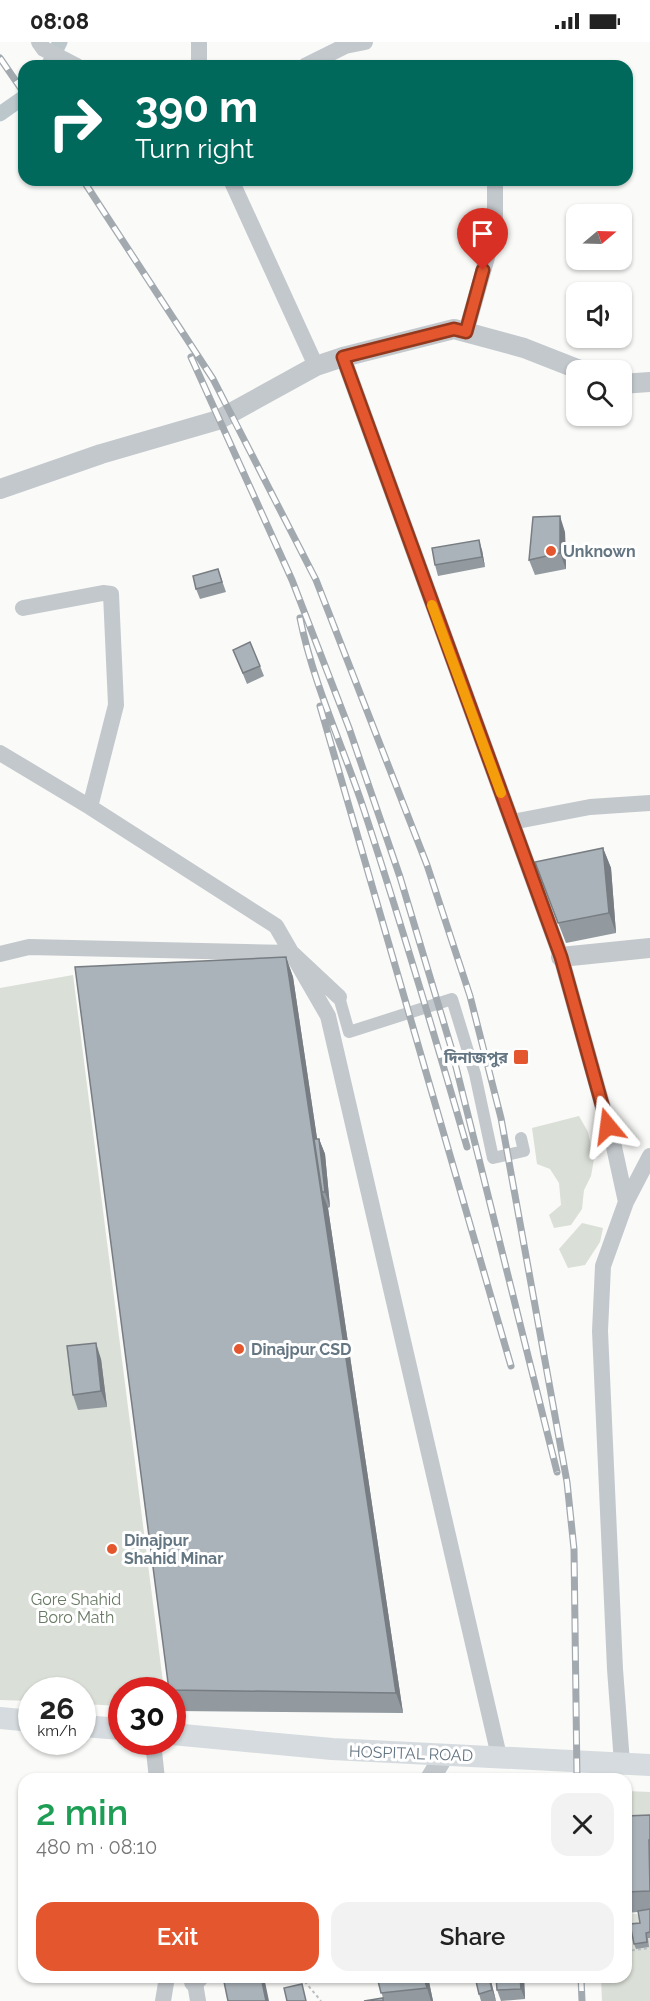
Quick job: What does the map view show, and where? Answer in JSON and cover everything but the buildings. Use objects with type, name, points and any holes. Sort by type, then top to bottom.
[{"type":"main road","points":[[0,1718],[18,1720]]},
{"type":"main road","name":"HOSPITAL ROAD","points":[[186,1735],[332,1749],[650,1765]]},
{"type":"street","points":[[199,42],[199,60]]},
{"type":"street","points":[[317,60],[345,46],[364,42]]},
{"type":"street","points":[[47,50],[66,60]]},
{"type":"street","points":[[234,186],[316,366]]},
{"type":"street","points":[[466,332],[495,229],[495,186]]},
{"type":"street","points":[[0,489],[101,454],[218,420],[316,366],[454,329],[524,348],[566,364]]},
{"type":"street","points":[[343,357],[561,957],[614,1147],[626,1202]]},
{"type":"street","points":[[632,383],[650,382]]},
{"type":"street","points":[[23,608],[104,593],[111,594],[116,705],[90,807]]},
{"type":"street","points":[[0,753],[90,807],[276,926],[328,1016],[499,1756]]},
{"type":"street","points":[[512,822],[590,807],[650,803]]},
{"type":"street","points":[[0,954],[29,947],[292,953],[339,997],[349,1032],[452,999],[475,1074],[494,1158],[524,1151],[521,1138]]},
{"type":"street","points":[[561,957],[650,948]]},
{"type":"street","points":[[622,1763],[614,1658],[600,1331],[603,1266],[626,1202],[650,1156]]},
{"type":"street","points":[[434,1773],[445,1754]]},
{"type":"street","points":[[154,1755],[156,1773]]},
{"type":"street","points":[[163,2001],[166,1983]]},
{"type":"path","points":[[632,1951],[650,1948]]},
{"type":"path","points":[[306,1983],[321,2001]]},
{"type":"green space","name":"Gore Shahid Boro Math","points":[[73,975],[162,1677],[108,1677],[108,1705],[96,1705],[96,1677],[18,1677],[18,1701],[0,1700],[0,988]]},
{"type":"green space","points":[[579,1116],[588,1132],[594,1159],[591,1176],[584,1190],[582,1209],[571,1225],[554,1228],[549,1215],[561,1205],[559,1183],[550,1169],[537,1164],[532,1128]]},
{"type":"green space","points":[[582,1223],[603,1228],[600,1242],[585,1265],[568,1268],[559,1249]]},
{"type":"green space","points":[[632,1791],[650,1792],[650,1836],[632,1837]]},
{"type":"green space","points":[[632,1914],[637,1914],[650,1938],[650,2001],[602,2001],[601,1983],[632,1983]]},
{"type":"waterway","points":[[51,60],[60,42]]},
{"type":"waterway","points":[[0,114],[18,101]]},
{"type":"railway","points":[[0,58],[18,84]]},
{"type":"railway","points":[[87,186],[213,379],[316,580],[427,865],[470,996],[501,1118],[567,1482],[574,1549],[577,1773]]},
{"type":"railway","points":[[191,357],[292,580],[349,728],[400,877],[451,1047],[557,1472]]},
{"type":"railway","points":[[300,618],[312,666],[363,807],[390,892],[467,1147]]},
{"type":"railway","points":[[320,706],[511,1366]]},
{"type":"railway","points":[[581,1983],[582,2001]]},
{"type":"slow traffic","points":[[432,605],[501,793]]},
{"type":"place","name":"Unknown","points":[[551,551]]},
{"type":"place","name":"দিনাজপুর","points":[[521,1057]]},
{"type":"place","name":"Dinajpur CSD","points":[[239,1349]]},
{"type":"place","name":"Dinajpur Shahid Minar","points":[[112,1549]]},
{"type":"route","points":[[483,270],[466,332],[454,329],[343,357],[561,957],[608,1126]]}]
